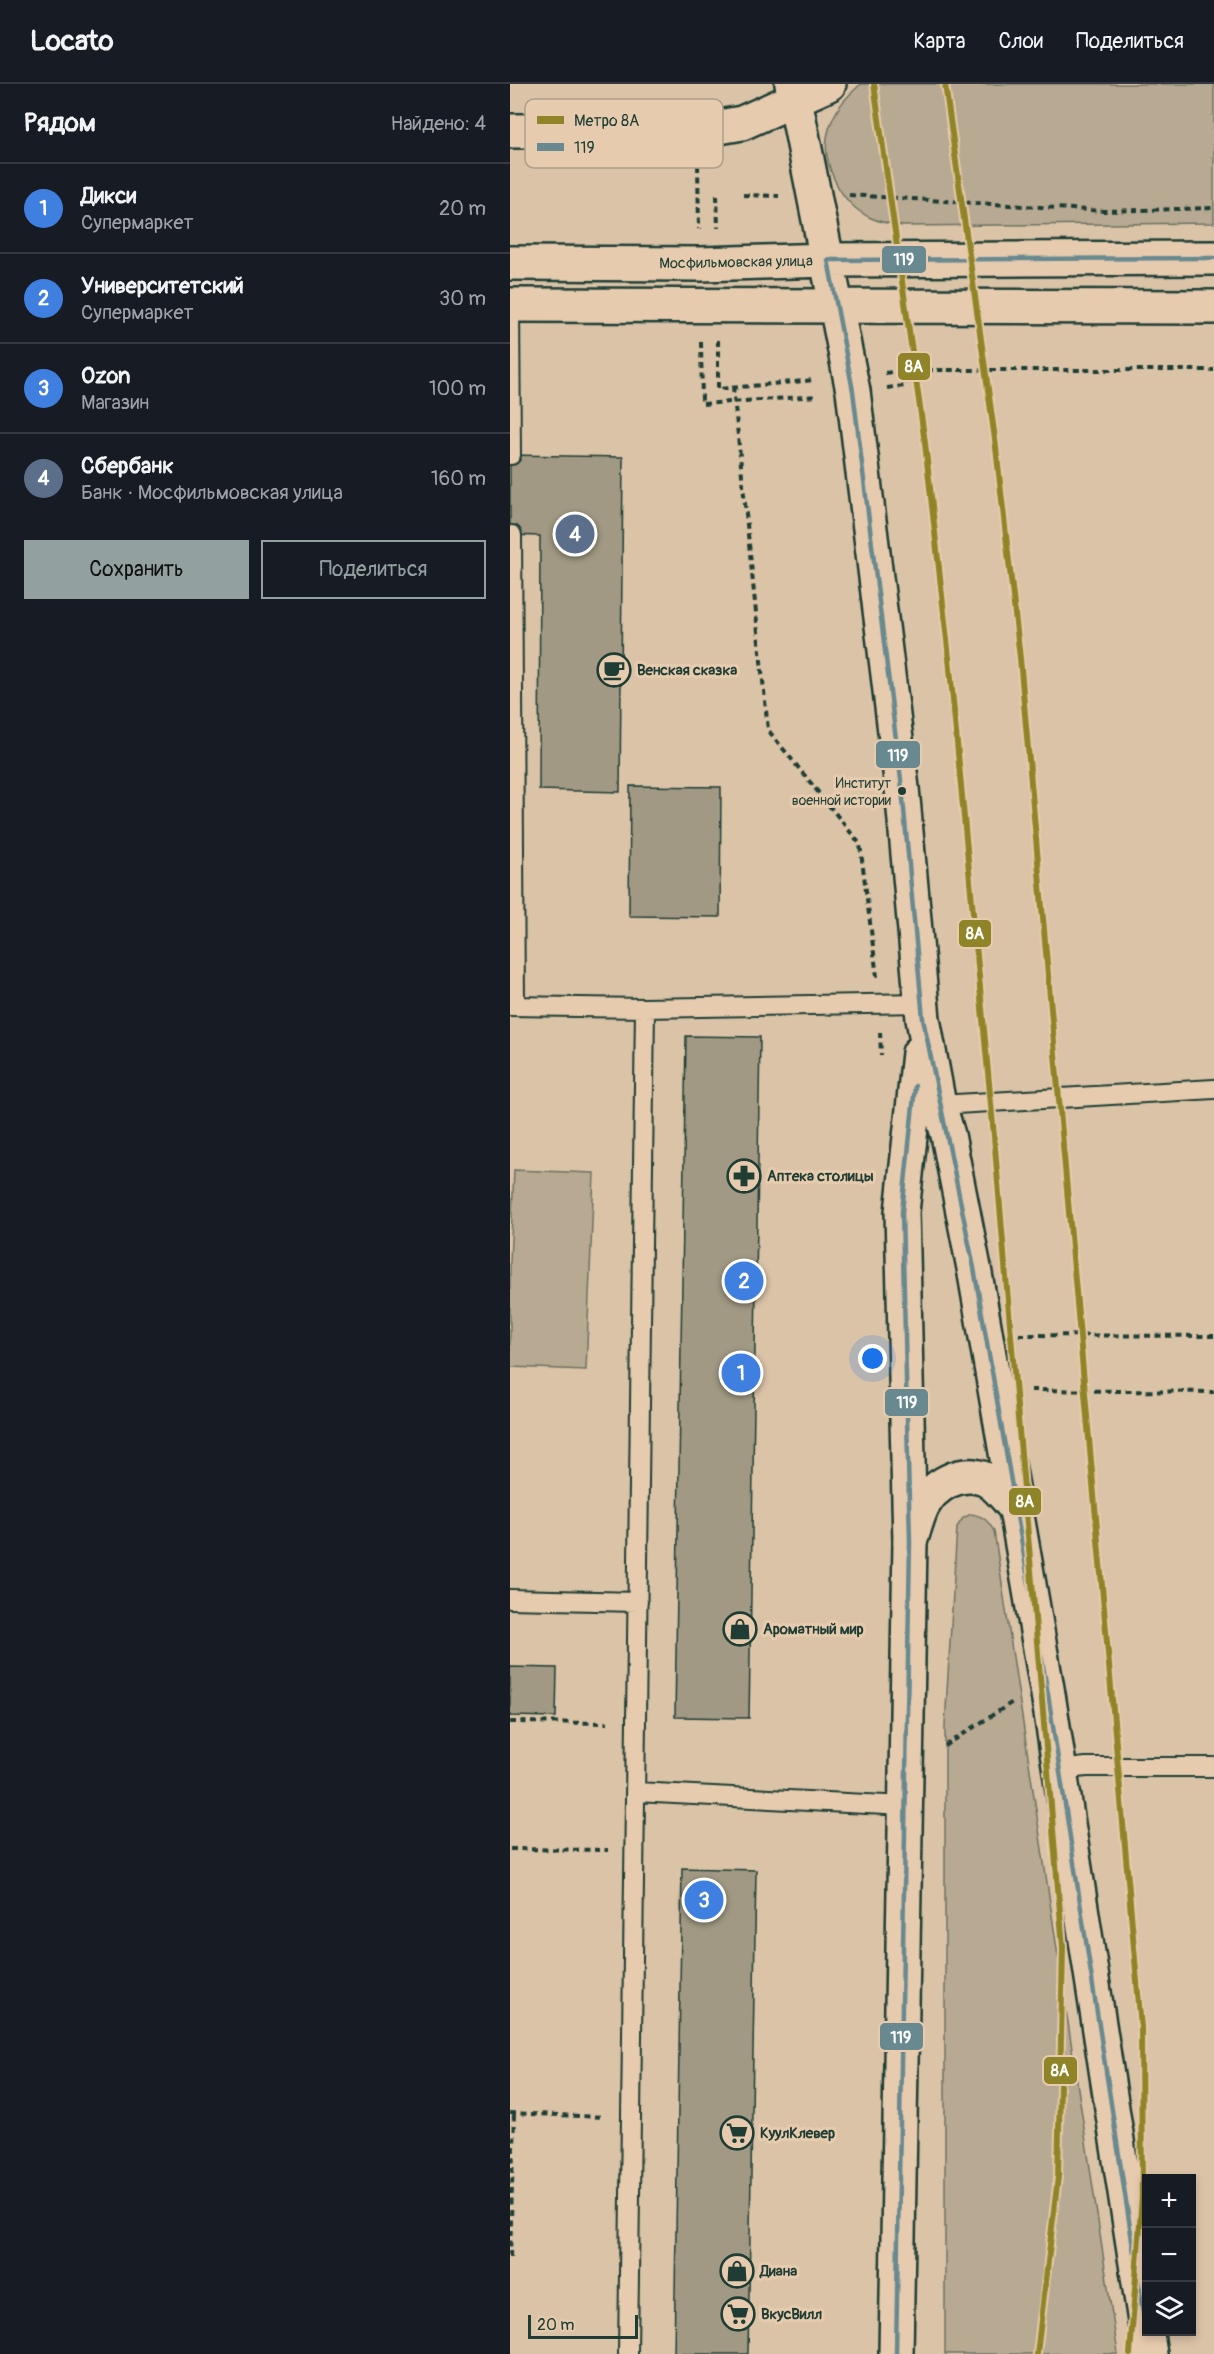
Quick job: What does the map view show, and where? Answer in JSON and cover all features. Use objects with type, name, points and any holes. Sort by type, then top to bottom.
[{"type":"main road","points":[[723,126],[742,123],[793,92],[828,84]]},
{"type":"main road","points":[[793,92],[851,377],[902,788],[922,1011],[969,1246],[1060,1770],[1150,2354]]},
{"type":"main road","points":[[510,131],[525,131]]},
{"type":"main road","name":"Мосфильмовская улица","points":[[510,263],[700,264],[828,260],[1214,258]]},
{"type":"main road","points":[[510,305],[1214,307]]},
{"type":"main road","points":[[896,2354],[909,1542],[902,1212],[922,1011]]},
{"type":"main road","points":[[909,1542],[923,1505],[942,1484],[963,1476],[984,1479],[1000,1490],[1015,1508]]},
{"type":"lane","points":[[510,305],[511,455]]},
{"type":"lane","points":[[512,535],[512,1006],[922,1011]]},
{"type":"lane","points":[[628,2354],[645,1008]]},
{"type":"lane","points":[[939,1105],[1214,1089]]},
{"type":"lane","points":[[510,1599],[638,1602]]},
{"type":"lane","points":[[1060,1770],[1086,1767],[1214,1767]]},
{"type":"lane","points":[[636,1792],[905,1806]]},
{"type":"path","points":[[864,195],[1104,211],[1214,208]]},
{"type":"path","points":[[910,370],[1214,370]]},
{"type":"path","points":[[733,387],[768,730],[860,844]]},
{"type":"path","points":[[702,405],[802,397]]},
{"type":"path","points":[[1016,1335],[1214,1336]]},
{"type":"path","points":[[1038,1390],[1214,1392]]},
{"type":"path","points":[[945,1746],[1019,1698]]},
{"type":"path","points":[[510,1722],[637,1723]]},
{"type":"path","points":[[510,1849],[636,1850]]},
{"type":"path","points":[[510,2257],[512,2113],[631,2119]]},
{"type":"shaded area","points":[[861,84],[1214,84],[1214,223],[903,226],[875,220],[850,203],[841,192],[830,168],[827,154],[829,129],[834,115]]},
{"type":"shaded area","points":[[514,1170],[594,1173],[586,1370],[510,1367],[510,1262]]},
{"type":"shaded area","points":[[971,1514],[985,1520],[994,1531],[1118,2354],[945,2354],[945,1725],[957,1527],[963,1518]]},
{"type":"building","points":[[510,455],[623,457],[620,792],[539,790],[540,536],[510,535]]},
{"type":"building","points":[[630,786],[721,787],[720,917],[629,916]]},
{"type":"building","points":[[686,1036],[760,1037],[749,1718],[675,1717]]},
{"type":"building","points":[[510,1667],[557,1668],[556,1717],[510,1716]]},
{"type":"building","points":[[682,1868],[756,1870],[748,2354],[674,2354]]},
{"type":"metro line","name":"8А","points":[[874,84],[925,443],[949,658],[994,1136],[1063,1947],[1058,2177],[1037,2354]]},
{"type":"metro line","name":"8А","points":[[945,84],[995,439],[1020,658],[1141,2027],[1142,2198],[1130,2354]]},
{"type":"transit line","name":"119","points":[[1142,2305],[1048,1694],[974,1268],[923,1019],[902,788],[853,391],[828,260],[1214,258]]},
{"type":"transit line","name":"119","points":[[896,2354],[910,1542],[902,1212],[915,1086]]},
{"type":"place","name":"Сбербанк","points":[[575,534]]},
{"type":"place","name":"Венская сказка","points":[[614,670]]},
{"type":"place","name":"Институт военной истории","points":[[902,791]]},
{"type":"place","name":"Аптека столицы","points":[[744,1176]]},
{"type":"place","name":"Университетский","points":[[744,1281]]},
{"type":"place","name":"Дикси","points":[[741,1373]]},
{"type":"place","name":"Ароматный мир","points":[[740,1629]]},
{"type":"place","name":"Ozon","points":[[704,1900]]},
{"type":"place","name":"КуулКлевер","points":[[737,2133]]},
{"type":"place","name":"Диана","points":[[737,2271]]},
{"type":"place","name":"ВкусВилл","points":[[738,2314]]}]
